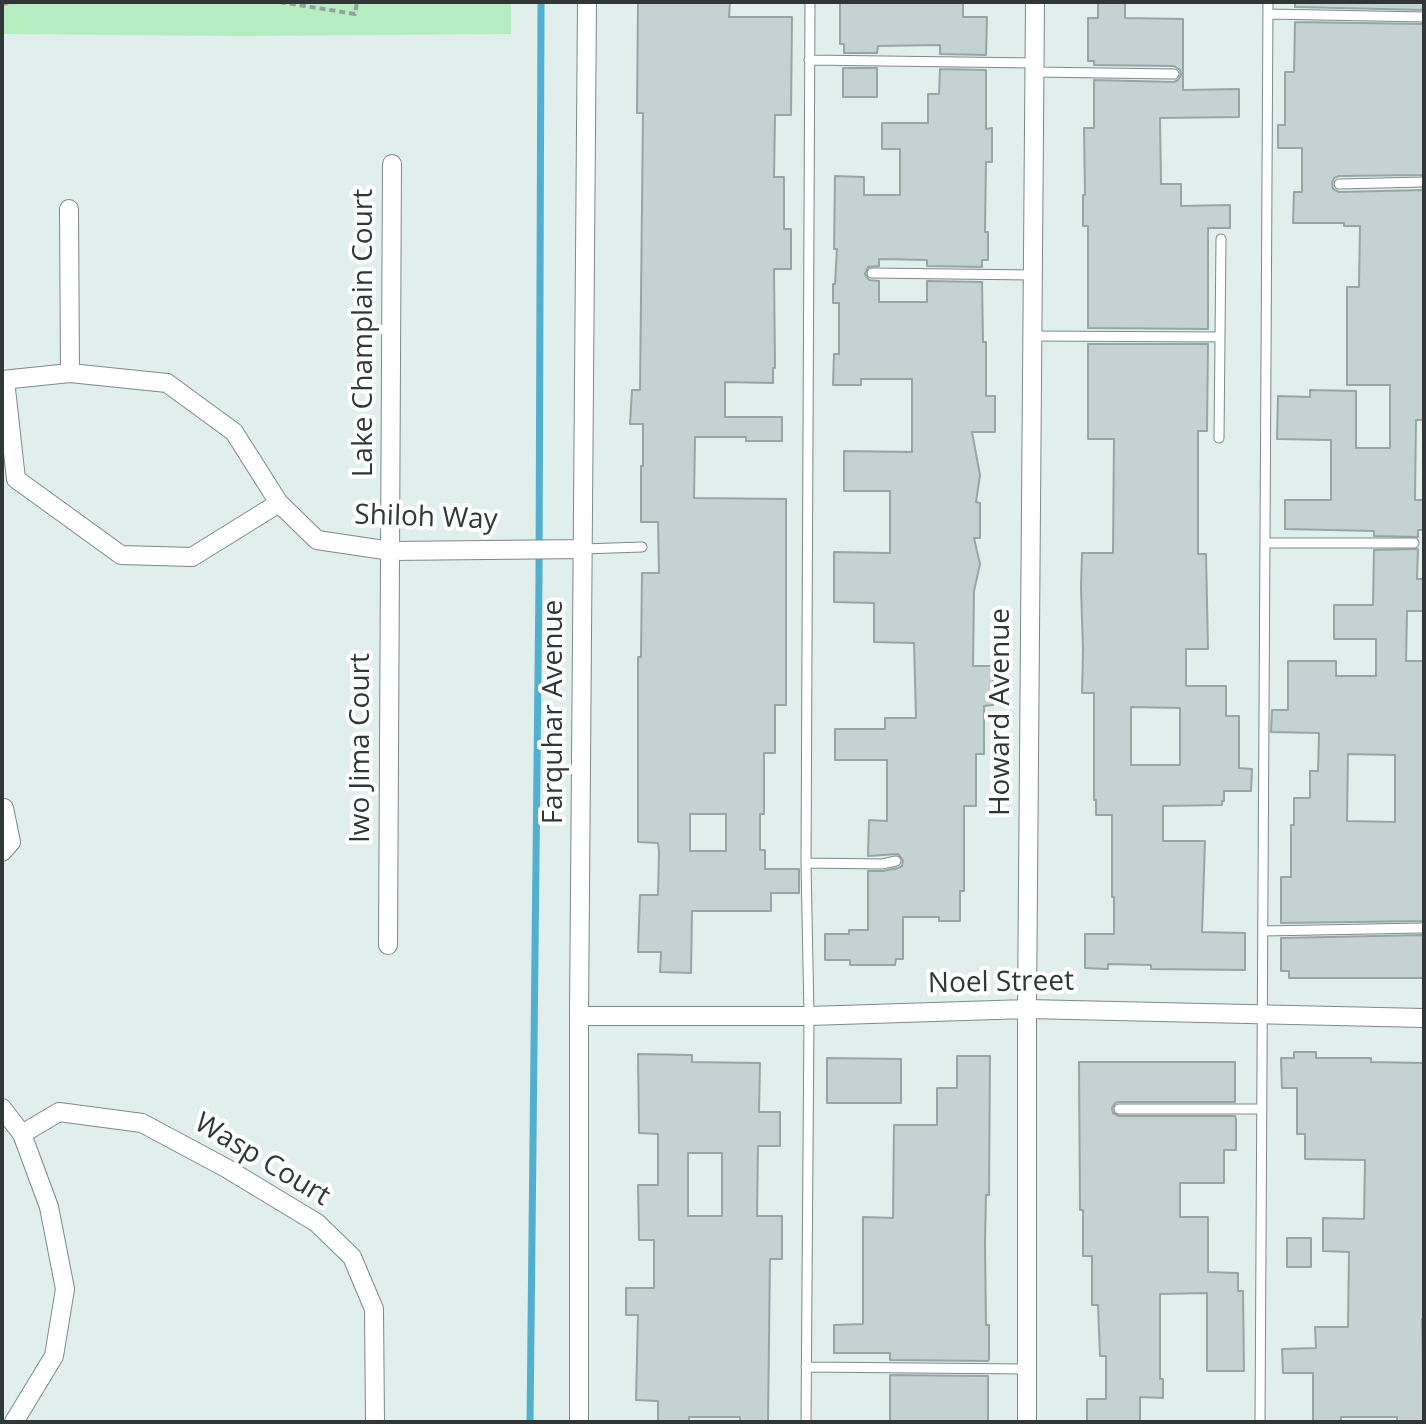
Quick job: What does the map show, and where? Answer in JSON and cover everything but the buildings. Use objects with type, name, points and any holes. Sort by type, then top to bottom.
[{"type":"street","name":"Farquhar Avenue","points":[[579,1422],[587,2]]},
{"type":"street","name":"Howard Avenue","points":[[1027,1422],[1035,2]]},
{"type":"street","name":"Lake Champlain Court","points":[[391,551],[392,164]]},
{"type":"street","points":[[69,209],[70,373]]},
{"type":"street","name":"Shiloh Way","points":[[4,380],[70,373],[167,383],[234,432],[279,503],[317,540],[391,551],[583,549]]},
{"type":"street","points":[[4,380],[16,479],[121,555],[192,557],[279,503]]},
{"type":"street","name":"Iwo Jima Court","points":[[388,945],[391,551]]},
{"type":"street","points":[[2,808],[11,842],[2,852]]},
{"type":"street","name":"Noel Street","points":[[579,1016],[809,1016],[1027,1009],[1424,1018]]},
{"type":"street","points":[[2,1108],[22,1134],[49,1207],[65,1289],[54,1356],[14,1422]]},
{"type":"street","name":"Wasp Court","points":[[22,1134],[59,1112],[142,1123],[226,1168],[317,1223],[352,1257],[374,1309],[375,1422]]},
{"type":"lane","points":[[806,1422],[810,2]]},
{"type":"lane","points":[[1260,1422],[1268,2]]},
{"type":"lane","points":[[1268,14],[1424,17]]},
{"type":"lane","points":[[809,60],[1174,74]]},
{"type":"lane","points":[[1339,184],[1424,182]]},
{"type":"lane","points":[[1219,438],[1221,239]]},
{"type":"lane","points":[[872,273],[1032,275]]},
{"type":"lane","points":[[1032,336],[1220,337]]},
{"type":"lane","points":[[1266,543],[1414,543]]},
{"type":"lane","points":[[583,549],[642,547]]},
{"type":"lane","points":[[806,863],[882,864],[896,861]]},
{"type":"lane","points":[[1263,931],[1422,928]]},
{"type":"lane","points":[[1119,1109],[1262,1109]]},
{"type":"lane","points":[[806,1367],[1027,1369]]},
{"type":"path","points":[[2,4],[14,2]]},
{"type":"path","points":[[280,2],[355,14],[357,2]]},
{"type":"green space","points":[[2,2],[511,2],[511,34],[2,34]]},
{"type":"waterway","points":[[530,1422],[539,579],[541,2]]}]
